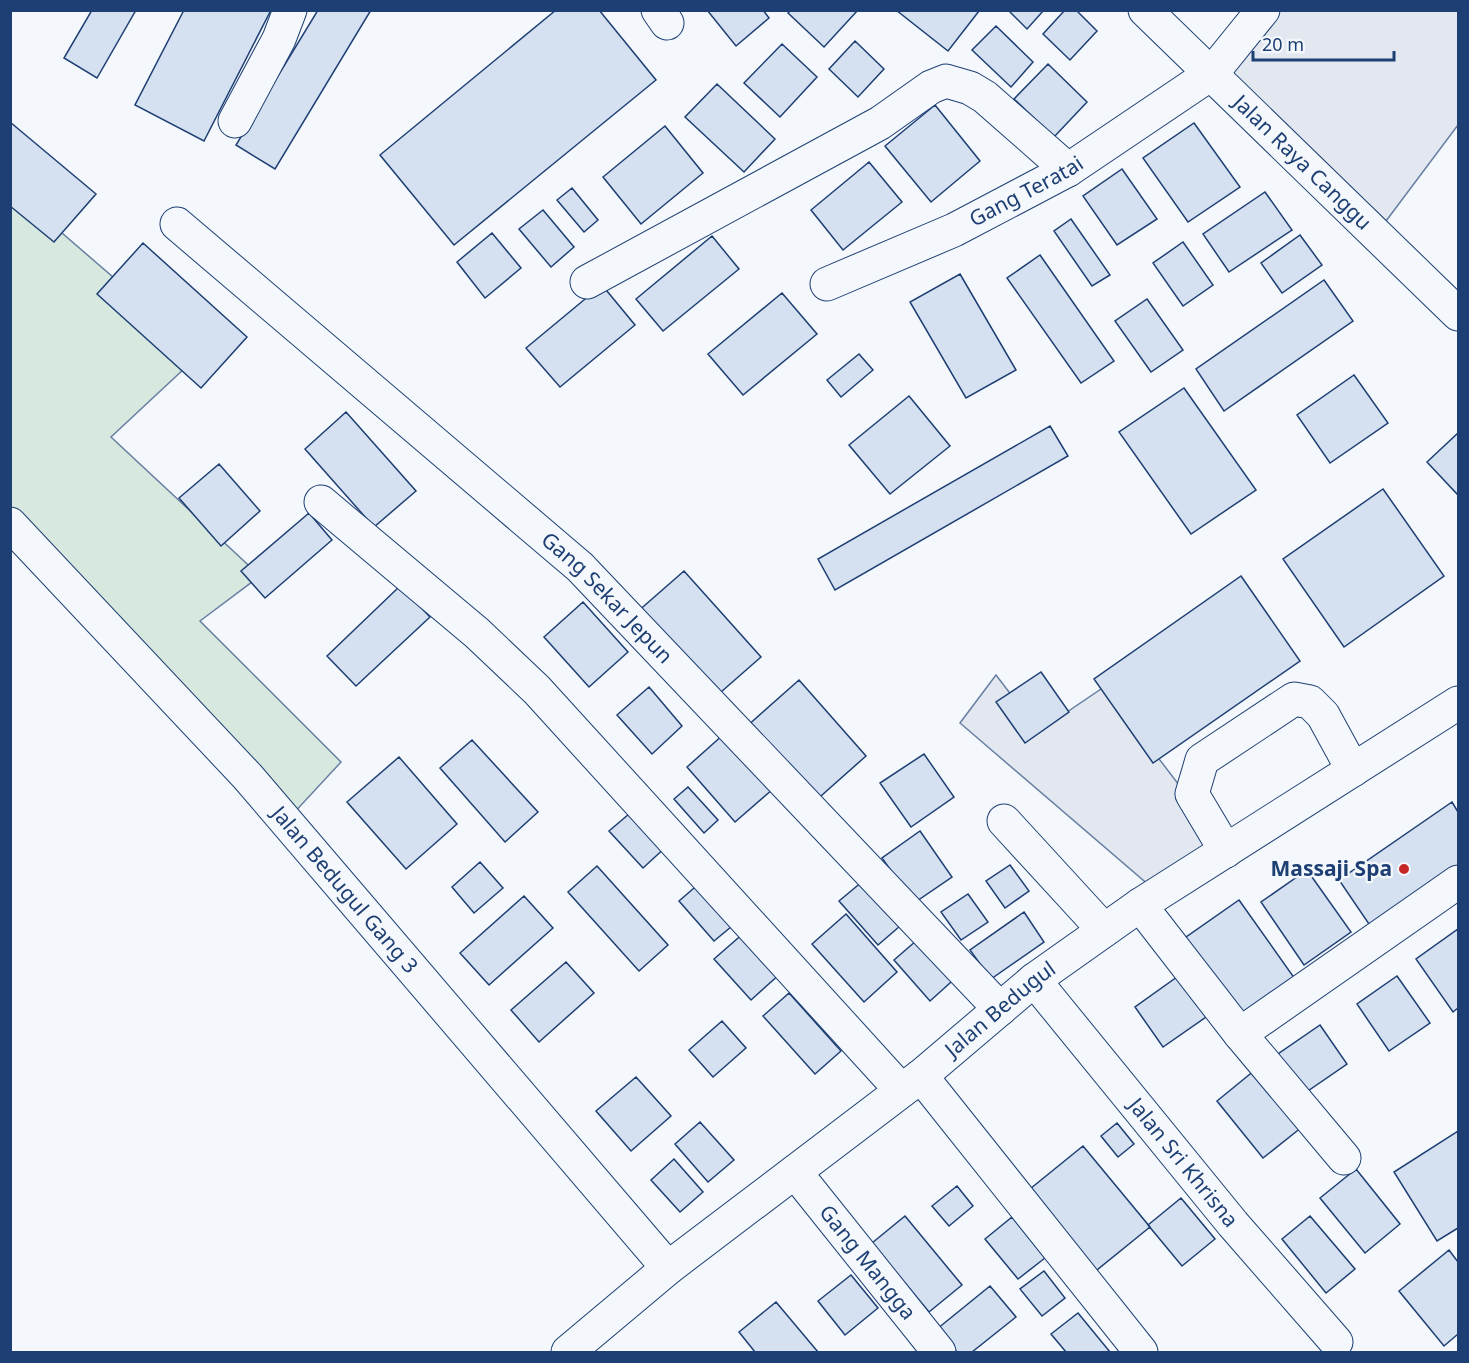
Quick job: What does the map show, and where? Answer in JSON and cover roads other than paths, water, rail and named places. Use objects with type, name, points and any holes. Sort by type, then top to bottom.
[{"type":"street","points":[[235,122],[279,39],[290,10]]},
{"type":"street","name":"Jalan Raya Canggu","points":[[1145,10],[1458,314]]},
{"type":"street","name":"Gang Teratai","points":[[828,284],[954,230],[1068,170],[1212,73],[1263,10]]},
{"type":"street","points":[[587,282],[880,123],[931,87],[946,81],[970,88],[985,97],[1068,170]]},
{"type":"street","name":"Gang Sekar Jepun","points":[[177,224],[580,567],[1000,1009]]},
{"type":"street","points":[[321,502],[477,633],[537,690],[911,1083],[1141,1353]]},
{"type":"street","name":"Jalan Bedugul Gang 3","points":[[10,524],[248,777],[668,1268]]},
{"type":"street","points":[[1226,850],[1192,794],[1195,776],[1202,760],[1294,699],[1310,702],[1323,715],[1353,770]]},
{"type":"street","name":"Jalan Bedugul","points":[[568,1353],[668,1268],[911,1083],[1034,980],[1140,905],[1458,703]]},
{"type":"street","points":[[1004,821],[1104,930]]},
{"type":"street","points":[[1240,1034],[1458,882]]},
{"type":"street","points":[[1140,905],[1240,1034],[1344,1158]]},
{"type":"street","name":"Jalan Sri Khrisna","points":[[1034,980],[1233,1224],[1336,1342]]},
{"type":"street","name":"Gang Mangga","points":[[795,1172],[939,1353]]},
{"type":"place","name":"Massaji Spa","points":[[1404,869]]}]
